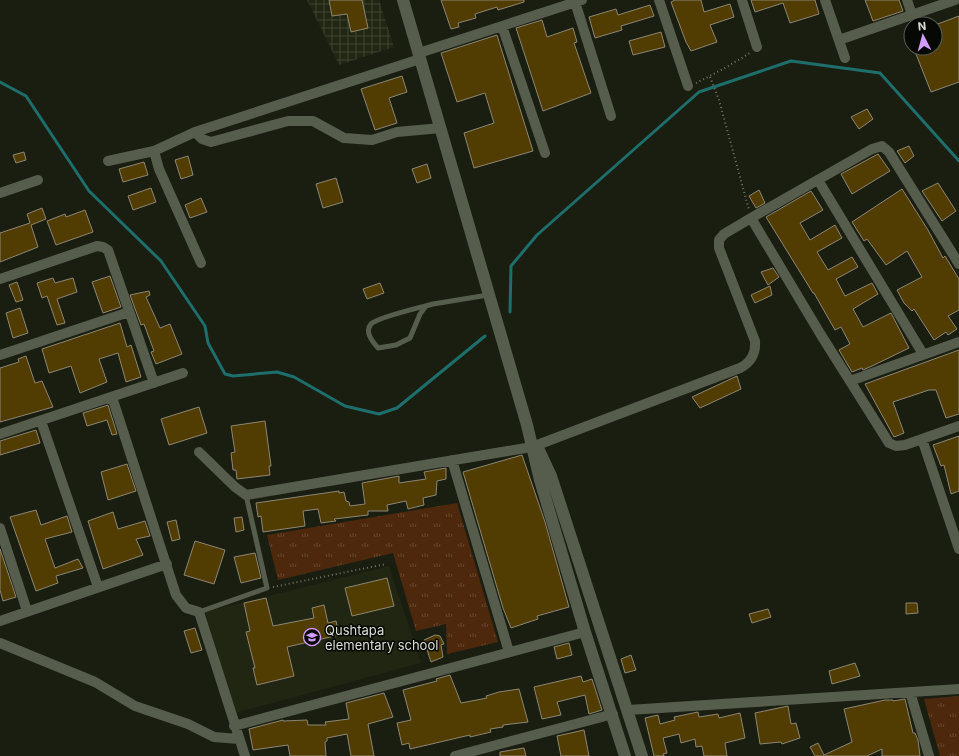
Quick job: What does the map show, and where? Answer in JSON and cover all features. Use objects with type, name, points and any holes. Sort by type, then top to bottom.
[{"type":"street","points":[[403,0],[527,425],[535,446],[585,632],[613,714],[625,756]]},
{"type":"street","points":[[659,0],[688,86]]},
{"type":"street","points":[[742,0],[757,47]]},
{"type":"street","points":[[825,0],[845,58]]},
{"type":"street","points":[[907,0],[912,15]]},
{"type":"street","points":[[839,40],[955,0]]},
{"type":"street","points":[[108,161],[154,151],[195,132],[578,1],[610,116]]},
{"type":"street","points":[[502,26],[545,154]]},
{"type":"street","points":[[195,132],[202,139],[211,142],[288,121],[313,121],[344,138],[372,140],[397,132],[441,128]]},
{"type":"street","points":[[199,452],[235,487],[246,495],[535,446],[740,368],[750,360],[756,348],[755,341],[719,248],[719,240],[724,234],[751,218],[872,149],[882,146],[890,152],[959,262]]},
{"type":"street","points":[[154,151],[159,169],[201,263]]},
{"type":"street","points":[[0,193],[38,180]]},
{"type":"street","points":[[818,180],[923,354]]},
{"type":"street","points":[[751,218],[889,443],[896,446],[959,426]]},
{"type":"street","points":[[0,279],[97,246],[108,250],[154,382]]},
{"type":"street","points":[[0,355],[129,312]]},
{"type":"street","points":[[850,381],[959,342]]},
{"type":"street","points":[[0,434],[183,373]]},
{"type":"street","points":[[112,397],[176,595],[186,608],[199,612],[234,726],[245,756]]},
{"type":"street","points":[[40,421],[98,587]]},
{"type":"street","points":[[922,439],[959,549]]},
{"type":"street","points":[[535,446],[552,476],[642,756]]},
{"type":"street","points":[[452,460],[509,652]]},
{"type":"street","points":[[1,532],[27,611]]},
{"type":"street","points":[[0,621],[167,564]]},
{"type":"street","points":[[234,726],[585,632]]},
{"type":"street","points":[[0,643],[95,682],[135,706],[188,724],[214,737],[239,739]]},
{"type":"street","points":[[628,710],[959,689]]},
{"type":"street","points":[[910,692],[930,756]]},
{"type":"street","points":[[455,756],[613,714]]},
{"type":"lane","points":[[426,306],[420,314],[410,338],[396,345],[378,348],[372,342],[369,328],[372,323],[426,306],[489,295]]},
{"type":"lane","points":[[199,612],[267,588],[246,495]]},
{"type":"path","points":[[688,86],[710,77],[748,55],[757,47]]},
{"type":"path","points":[[710,77],[719,100],[751,218]]},
{"type":"path","points":[[267,588],[386,564]]},
{"type":"shaded area","points":[[307,0],[379,0],[394,47],[339,65]]},
{"type":"shaded area","name":"Qushtapa elementary school","points":[[389,566],[421,663],[235,713],[205,612]]},
{"type":"green space","points":[[457,503],[498,642],[447,654],[446,624],[416,631],[393,553],[278,580],[267,535]]},
{"type":"green space","points":[[959,696],[959,756],[940,756],[924,699]]},
{"type":"building","points":[[329,0],[362,0],[368,28],[351,32],[347,14],[332,16]]},
{"type":"building","points":[[441,0],[524,0],[524,2],[498,10],[497,7],[475,14],[476,18],[458,23],[459,27],[451,29]]},
{"type":"building","points":[[675,0],[701,0],[704,12],[730,4],[734,17],[710,25],[717,42],[691,51],[686,42],[671,2]]},
{"type":"building","points":[[751,0],[815,0],[819,14],[790,23],[783,3],[755,12]]},
{"type":"building","points":[[865,0],[899,0],[903,11],[873,21]]},
{"type":"building","points":[[650,5],[654,16],[621,26],[622,30],[595,38],[589,17],[616,9],[618,15]]},
{"type":"building","points":[[959,16],[959,82],[931,92],[917,56],[943,56],[943,22]]},
{"type":"building","points":[[542,20],[547,37],[573,28],[577,42],[574,43],[591,93],[543,111],[516,28]]},
{"type":"building","points":[[661,32],[665,47],[633,55],[629,41]]},
{"type":"building","points":[[497,35],[533,151],[474,168],[464,133],[494,123],[485,93],[457,102],[441,53]]},
{"type":"building","points":[[402,76],[407,92],[389,98],[397,123],[375,130],[361,89]]},
{"type":"building","points":[[867,109],[873,119],[859,129],[851,117]]},
{"type":"building","points":[[909,146],[914,156],[905,163],[897,151]]},
{"type":"building","points":[[24,152],[26,160],[16,163],[13,155]]},
{"type":"building","points":[[878,154],[890,171],[852,194],[841,174]]},
{"type":"building","points":[[188,156],[193,175],[181,179],[175,160]]},
{"type":"building","points":[[144,162],[148,175],[123,182],[119,169]]},
{"type":"building","points":[[427,164],[431,178],[417,183],[412,169]]},
{"type":"building","points":[[336,178],[343,202],[323,208],[316,184]]},
{"type":"building","points":[[938,183],[956,211],[942,221],[922,191]]},
{"type":"building","points":[[151,188],[156,202],[133,210],[128,196]]},
{"type":"building","points":[[902,189],[928,230],[943,258],[945,256],[959,279],[959,310],[948,316],[957,329],[948,335],[946,332],[934,340],[914,309],[912,311],[904,303],[897,290],[922,277],[907,251],[886,265],[867,239],[864,241],[852,222]]},
{"type":"building","points":[[759,190],[765,203],[756,208],[749,196]]},
{"type":"building","points":[[811,191],[823,210],[800,223],[810,240],[835,225],[842,238],[817,252],[828,270],[852,257],[858,267],[836,279],[845,296],[872,283],[878,294],[853,309],[863,327],[891,313],[909,348],[863,370],[862,368],[852,372],[839,350],[850,344],[841,327],[835,330],[814,293],[766,217]]},
{"type":"building","points":[[201,198],[207,212],[190,218],[185,205]]},
{"type":"building","points":[[42,208],[46,219],[31,225],[38,247],[0,262],[0,233],[30,223],[27,214]]},
{"type":"building","points":[[85,210],[93,232],[56,245],[47,221],[65,214],[66,217]]},
{"type":"building","points":[[773,268],[779,277],[768,285],[761,272]]},
{"type":"building","points":[[110,276],[121,307],[103,313],[92,282]]},
{"type":"building","points":[[53,278],[55,283],[73,278],[77,292],[57,299],[65,323],[57,325],[47,296],[42,298],[37,283]]},
{"type":"building","points":[[17,282],[23,300],[16,302],[9,285]]},
{"type":"building","points":[[380,283],[384,293],[367,299],[363,289]]},
{"type":"building","points":[[770,286],[772,295],[755,303],[751,295]]},
{"type":"building","points":[[149,291],[150,295],[146,297],[160,328],[170,324],[182,354],[156,364],[151,352],[154,351],[144,324],[141,325],[130,295]]},
{"type":"building","points":[[20,308],[28,333],[13,338],[6,313]]},
{"type":"building","points":[[120,323],[127,347],[131,345],[141,377],[126,382],[118,353],[99,359],[107,382],[80,393],[71,366],[49,373],[42,349]]},
{"type":"building","points":[[959,350],[959,414],[946,418],[936,390],[929,390],[893,402],[904,433],[894,437],[865,384]]},
{"type":"building","points":[[26,356],[35,383],[42,381],[53,407],[0,422],[0,368],[19,362],[18,359]]},
{"type":"building","points":[[737,376],[741,389],[700,408],[692,397]]},
{"type":"building","points":[[108,405],[117,434],[112,435],[107,420],[87,426],[83,413]]},
{"type":"building","points":[[199,407],[207,433],[169,445],[161,419]]},
{"type":"building","points":[[265,421],[271,466],[269,466],[270,475],[237,479],[236,470],[233,470],[231,453],[235,452],[231,426]]},
{"type":"building","points":[[36,430],[40,443],[0,455],[0,441]]},
{"type":"building","points":[[959,436],[959,491],[951,494],[944,465],[941,466],[933,445]]},
{"type":"building","points":[[522,455],[545,522],[569,607],[537,616],[538,619],[511,628],[503,608],[463,472]]},
{"type":"building","points":[[127,464],[136,491],[108,500],[101,472]]},
{"type":"building","points":[[446,468],[446,479],[437,481],[436,495],[423,498],[424,505],[408,509],[406,501],[387,505],[388,511],[368,511],[368,515],[334,519],[336,521],[321,523],[318,509],[303,511],[305,526],[263,532],[261,516],[258,517],[256,503],[339,491],[339,493],[344,492],[346,501],[349,502],[350,506],[365,504],[362,483],[399,476],[399,483],[426,479],[424,472]]},
{"type":"building","points":[[36,510],[41,525],[67,516],[72,532],[45,539],[55,568],[78,559],[83,568],[56,576],[58,583],[36,591],[10,517]]},
{"type":"building","points":[[113,512],[118,529],[145,521],[150,536],[136,539],[143,555],[103,569],[88,521]]},
{"type":"building","points":[[242,517],[244,530],[236,532],[234,518]]},
{"type":"building","points":[[176,520],[180,539],[172,541],[167,522]]},
{"type":"building","points":[[195,541],[225,550],[214,584],[184,575]]},
{"type":"building","points":[[0,549],[16,597],[3,601],[0,590]]},
{"type":"building","points":[[255,553],[261,578],[241,583],[234,557]]},
{"type":"building","points":[[387,578],[394,606],[352,616],[345,588]]},
{"type":"building","points":[[266,598],[273,626],[314,618],[312,608],[324,605],[328,623],[336,621],[339,635],[287,647],[294,676],[257,685],[253,668],[255,668],[246,632],[250,631],[244,603]]},
{"type":"building","points":[[906,603],[917,603],[918,613],[906,614]]},
{"type":"building","points":[[768,609],[771,617],[752,623],[749,614]]},
{"type":"building","points":[[195,628],[202,650],[191,653],[184,631]]},
{"type":"building","points":[[435,635],[440,636],[444,644],[441,645],[443,657],[431,662],[424,640]]},
{"type":"building","points":[[569,643],[572,655],[557,659],[554,647]]},
{"type":"building","points":[[631,655],[636,670],[625,673],[621,659]]},
{"type":"building","points":[[855,663],[860,676],[832,684],[829,671]]},
{"type":"building","points":[[450,675],[461,703],[487,698],[486,696],[499,692],[519,689],[528,722],[503,725],[503,727],[490,729],[491,732],[470,737],[470,735],[410,749],[409,743],[402,745],[397,723],[411,720],[403,690],[437,681],[436,679]]},
{"type":"building","points":[[581,676],[583,682],[592,679],[602,710],[589,714],[585,695],[557,702],[561,715],[542,719],[534,687]]},
{"type":"building","points":[[384,693],[393,717],[368,724],[374,756],[351,756],[347,734],[327,738],[327,741],[325,742],[326,756],[290,756],[288,745],[253,750],[249,729],[283,720],[307,720],[308,725],[326,725],[325,722],[349,719],[346,703]]},
{"type":"building","points":[[905,699],[913,733],[915,733],[918,740],[920,756],[882,756],[882,749],[867,756],[815,756],[810,747],[818,743],[824,755],[852,742],[844,709],[885,700],[893,701]]},
{"type":"building","points":[[788,706],[791,724],[796,723],[800,738],[782,744],[781,742],[760,744],[755,713]]},
{"type":"building","points":[[698,712],[699,717],[718,714],[719,718],[740,713],[745,738],[725,743],[727,756],[704,756],[702,746],[696,747],[695,739],[681,743],[679,734],[663,738],[667,753],[663,754],[664,756],[654,756],[645,718],[658,715],[660,724],[675,720],[674,717]]},
{"type":"building","points":[[584,730],[589,756],[561,756],[557,736]]},
{"type":"building","points":[[524,748],[526,756],[500,756],[500,752]]},
{"type":"waterway","points":[[510,312],[511,266],[537,235],[699,92],[791,61],[880,73],[959,161]]},
{"type":"waterway","points":[[0,82],[26,96],[89,191],[161,261],[205,326],[208,343],[225,374],[233,376],[277,372],[294,377],[345,406],[379,414],[397,408],[485,336]]},
{"type":"place","name":"Qushtapa elementary school","points":[[312,637]]}]
